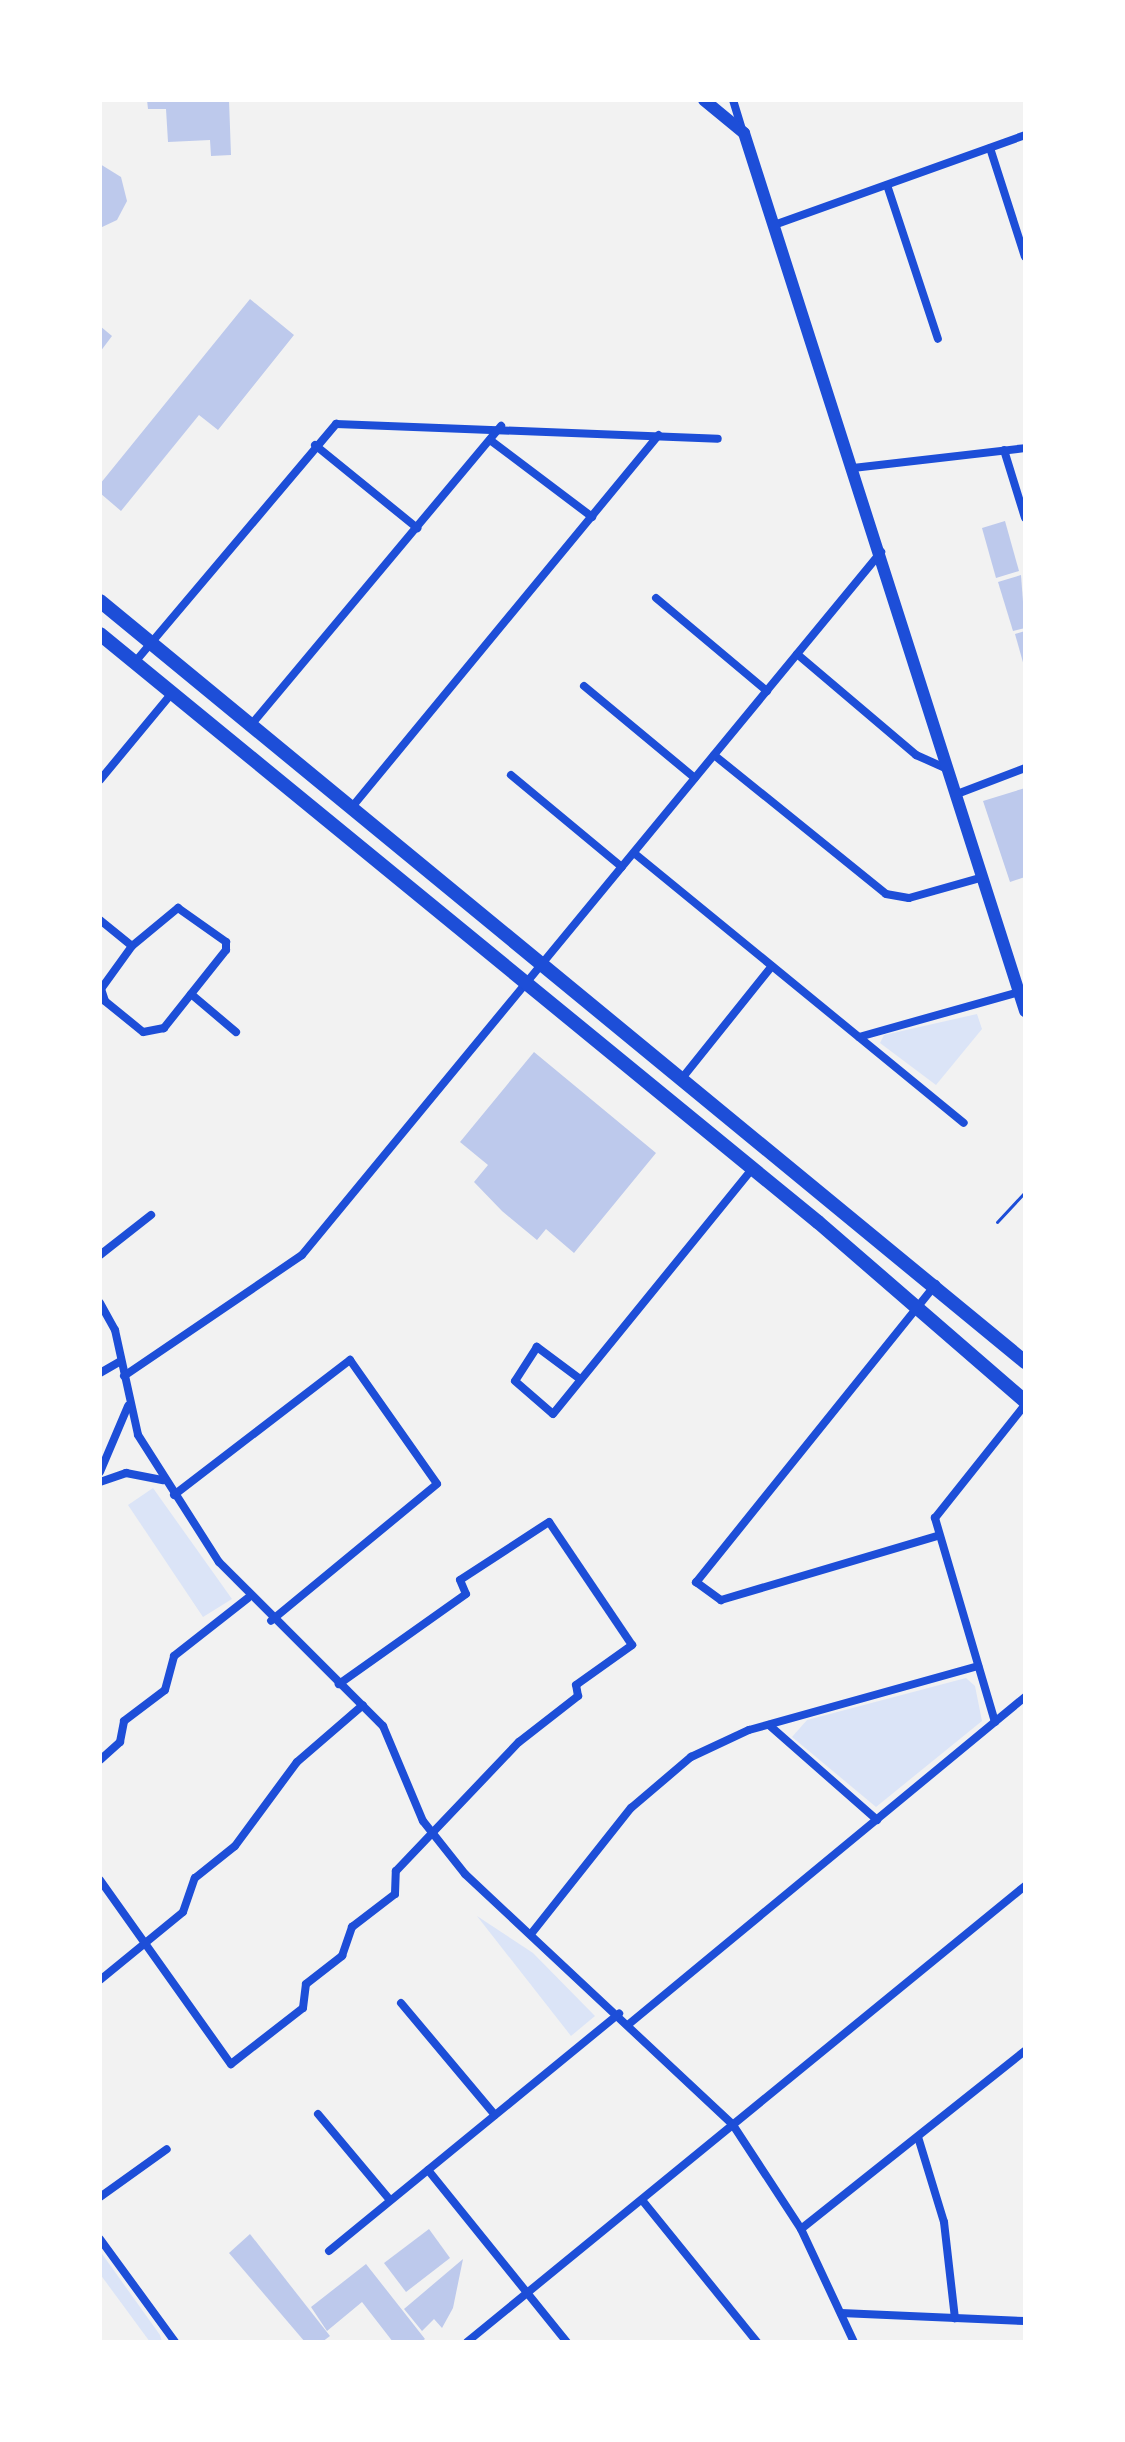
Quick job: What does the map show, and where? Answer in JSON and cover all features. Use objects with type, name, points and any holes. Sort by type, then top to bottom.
[{"type":"main road","points":[[100,601],[936,1284],[1025,1362]]},
{"type":"main road","points":[[100,634],[753,1168],[917,1306],[1025,1403]]},
{"type":"street","points":[[704,100],[744,133]]},
{"type":"street","points":[[733,100],[881,552],[1025,1011]]},
{"type":"street","points":[[774,225],[1025,135]]},
{"type":"street","points":[[990,148],[1025,257]]},
{"type":"street","points":[[887,185],[938,339]]},
{"type":"street","points":[[135,662],[315,445],[351,420],[718,439]]},
{"type":"street","points":[[251,725],[501,426]]},
{"type":"street","points":[[352,807],[659,435]]},
{"type":"street","points":[[490,440],[592,517]]},
{"type":"street","points":[[315,445],[417,528]]},
{"type":"street","points":[[853,468],[1025,448]]},
{"type":"street","points":[[1004,450],[1025,518]]},
{"type":"street","points":[[124,1376],[291,1267],[881,552]]},
{"type":"street","points":[[656,598],[767,691]]},
{"type":"street","points":[[797,654],[916,755],[949,769]]},
{"type":"street","points":[[584,686],[695,778]]},
{"type":"street","points":[[100,780],[172,693]]},
{"type":"street","points":[[714,755],[886,894],[909,898],[983,877]]},
{"type":"street","points":[[957,794],[1025,768]]},
{"type":"street","points":[[511,775],[622,867]]},
{"type":"street","points":[[634,853],[964,1123]]},
{"type":"street","points":[[185,908],[226,942],[191,994],[155,1033],[143,1032],[100,995],[132,946],[185,908]]},
{"type":"street","points":[[100,920],[132,946]]},
{"type":"street","points":[[683,1077],[772,966]]},
{"type":"street","points":[[859,1037],[1019,992]]},
{"type":"street","points":[[191,994],[236,1032]]},
{"type":"street","points":[[580,1379],[537,1347],[515,1381],[553,1414],[753,1168]]},
{"type":"street","points":[[100,1255],[151,1215]]},
{"type":"street","points":[[936,1284],[696,1582],[721,1600],[937,1536]]},
{"type":"street","points":[[100,1303],[115,1330],[129,1404],[163,1481],[248,1598],[363,1705],[391,1739],[434,1837],[531,1934],[733,2125],[801,2229],[854,2342]]},
{"type":"street","points":[[174,1495],[350,1360],[437,1484],[271,1621]]},
{"type":"street","points":[[100,1373],[121,1361]]},
{"type":"street","points":[[995,1722],[937,1536],[940,1506],[1025,1403]]},
{"type":"street","points":[[100,1472],[129,1404]]},
{"type":"street","points":[[100,1482],[126,1473],[163,1481]]},
{"type":"street","points":[[100,1880],[231,2064],[303,2008],[306,1984],[342,1956],[352,1927],[395,1894],[396,1871],[434,1837],[519,1742],[578,1696],[576,1685],[632,1645],[549,1522],[460,1580],[466,1594],[339,1684]]},
{"type":"street","points":[[100,1760],[120,1742],[124,1721],[165,1690],[174,1656],[248,1598]]},
{"type":"street","points":[[531,1934],[662,1778],[707,1748],[769,1725],[978,1666]]},
{"type":"street","points":[[629,2024],[1025,1697]]},
{"type":"street","points":[[100,1980],[145,1947],[183,1912],[195,1878],[223,1859],[249,1821],[277,1798],[297,1762],[363,1705]]},
{"type":"street","points":[[769,1725],[877,1820]]},
{"type":"street","points":[[467,2342],[1025,1886]]},
{"type":"street","points":[[401,2003],[495,2115]]},
{"type":"street","points":[[329,2251],[619,2014]]},
{"type":"street","points":[[801,2229],[1025,2051]]},
{"type":"street","points":[[318,2114],[390,2200]]},
{"type":"street","points":[[918,2137],[944,2222],[955,2318]]},
{"type":"street","points":[[100,2197],[167,2149]]},
{"type":"street","points":[[428,2170],[567,2342]]},
{"type":"street","points":[[642,2200],[757,2342]]},
{"type":"street","points":[[100,2239],[175,2342]]},
{"type":"street","points":[[841,2313],[1025,2321]]},
{"type":"path","points":[[997,1222],[1025,1192]]},
{"type":"shaded area","points":[[977,1014],[982,1029],[936,1085],[880,1043],[884,1035]]},
{"type":"shaded area","points":[[153,1488],[232,1599],[203,1617],[128,1505]]},
{"type":"shaded area","points":[[966,1678],[975,1686],[982,1721],[876,1807],[792,1737],[807,1720]]},
{"type":"shaded area","points":[[477,1916],[533,1953],[595,2016],[571,2036]]},
{"type":"shaded area","points":[[100,2251],[162,2342],[150,2342],[100,2274]]},
{"type":"building","points":[[147,100],[229,100],[231,155],[211,156],[210,140],[168,142],[166,109],[148,109]]},
{"type":"building","points":[[100,164],[121,177],[127,201],[117,220],[100,228]]},
{"type":"building","points":[[250,299],[294,335],[218,430],[199,415],[121,511],[100,493],[100,484]]},
{"type":"building","points":[[100,326],[112,336],[100,352]]},
{"type":"building","points":[[1005,521],[1019,571],[996,578],[982,528]]},
{"type":"building","points":[[1021,575],[1025,628],[1013,631],[998,582]]},
{"type":"building","points":[[1025,631],[1025,666],[1024,666],[1015,634]]},
{"type":"building","points":[[1025,788],[1025,877],[1010,882],[983,801]]},
{"type":"building","points":[[534,1052],[656,1153],[574,1253],[546,1229],[537,1240],[502,1211],[474,1182],[488,1165],[460,1142]]},
{"type":"building","points":[[429,2229],[450,2258],[406,2292],[384,2263]]},
{"type":"building","points":[[250,2234],[330,2336],[322,2342],[305,2342],[229,2253]]},
{"type":"building","points":[[463,2259],[453,2308],[442,2328],[434,2319],[422,2331],[404,2309]]},
{"type":"building","points":[[366,2264],[425,2339],[421,2342],[393,2342],[362,2302],[327,2331],[311,2307]]}]
